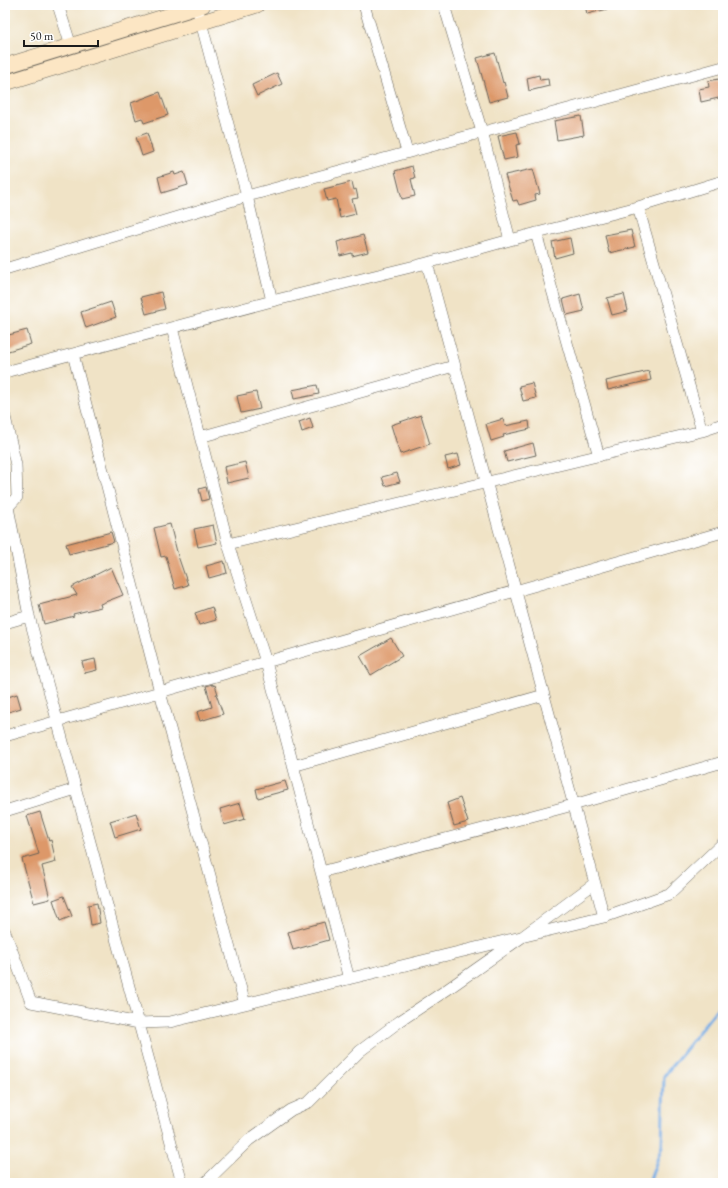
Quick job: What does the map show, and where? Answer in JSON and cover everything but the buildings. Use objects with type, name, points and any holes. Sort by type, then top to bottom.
[{"type":"main road","points":[[5,83],[257,5]]},
{"type":"main road","points":[[5,66],[200,6]]},
{"type":"street","points":[[58,5],[71,46]]},
{"type":"street","points":[[364,5],[407,152]]},
{"type":"street","points":[[444,5],[482,132],[510,240]]},
{"type":"street","points":[[200,6],[201,22],[247,196],[272,301]]},
{"type":"street","points":[[5,268],[247,196],[723,67]]},
{"type":"street","points":[[5,372],[272,301],[426,263],[638,207],[723,181]]},
{"type":"street","points":[[638,207],[702,431]]},
{"type":"street","points":[[536,233],[599,456]]},
{"type":"street","points":[[426,263],[487,482],[604,917]]},
{"type":"street","points":[[172,328],[228,544],[266,662],[349,979]]},
{"type":"street","points":[[73,354],[160,692],[245,1004]]},
{"type":"street","points":[[200,436],[454,366]]},
{"type":"street","points":[[6,422],[16,465],[17,497],[7,508],[29,616],[182,1183]]},
{"type":"street","points":[[228,544],[599,456],[702,431],[723,424]]},
{"type":"street","points":[[5,736],[723,532]]},
{"type":"street","points":[[5,623],[29,616]]},
{"type":"street","points":[[293,766],[544,695]]},
{"type":"street","points":[[321,872],[723,762]]},
{"type":"street","points":[[5,811],[76,789]]},
{"type":"street","points":[[5,932],[30,1002],[139,1023],[170,1022],[604,917],[670,894],[723,843]]},
{"type":"street","points":[[205,1183],[249,1140],[291,1110],[309,1102],[360,1051],[400,1021],[522,937],[595,883]]},
{"type":"waterway","points":[[649,1183],[662,1146],[664,1076],[723,1001]]}]
